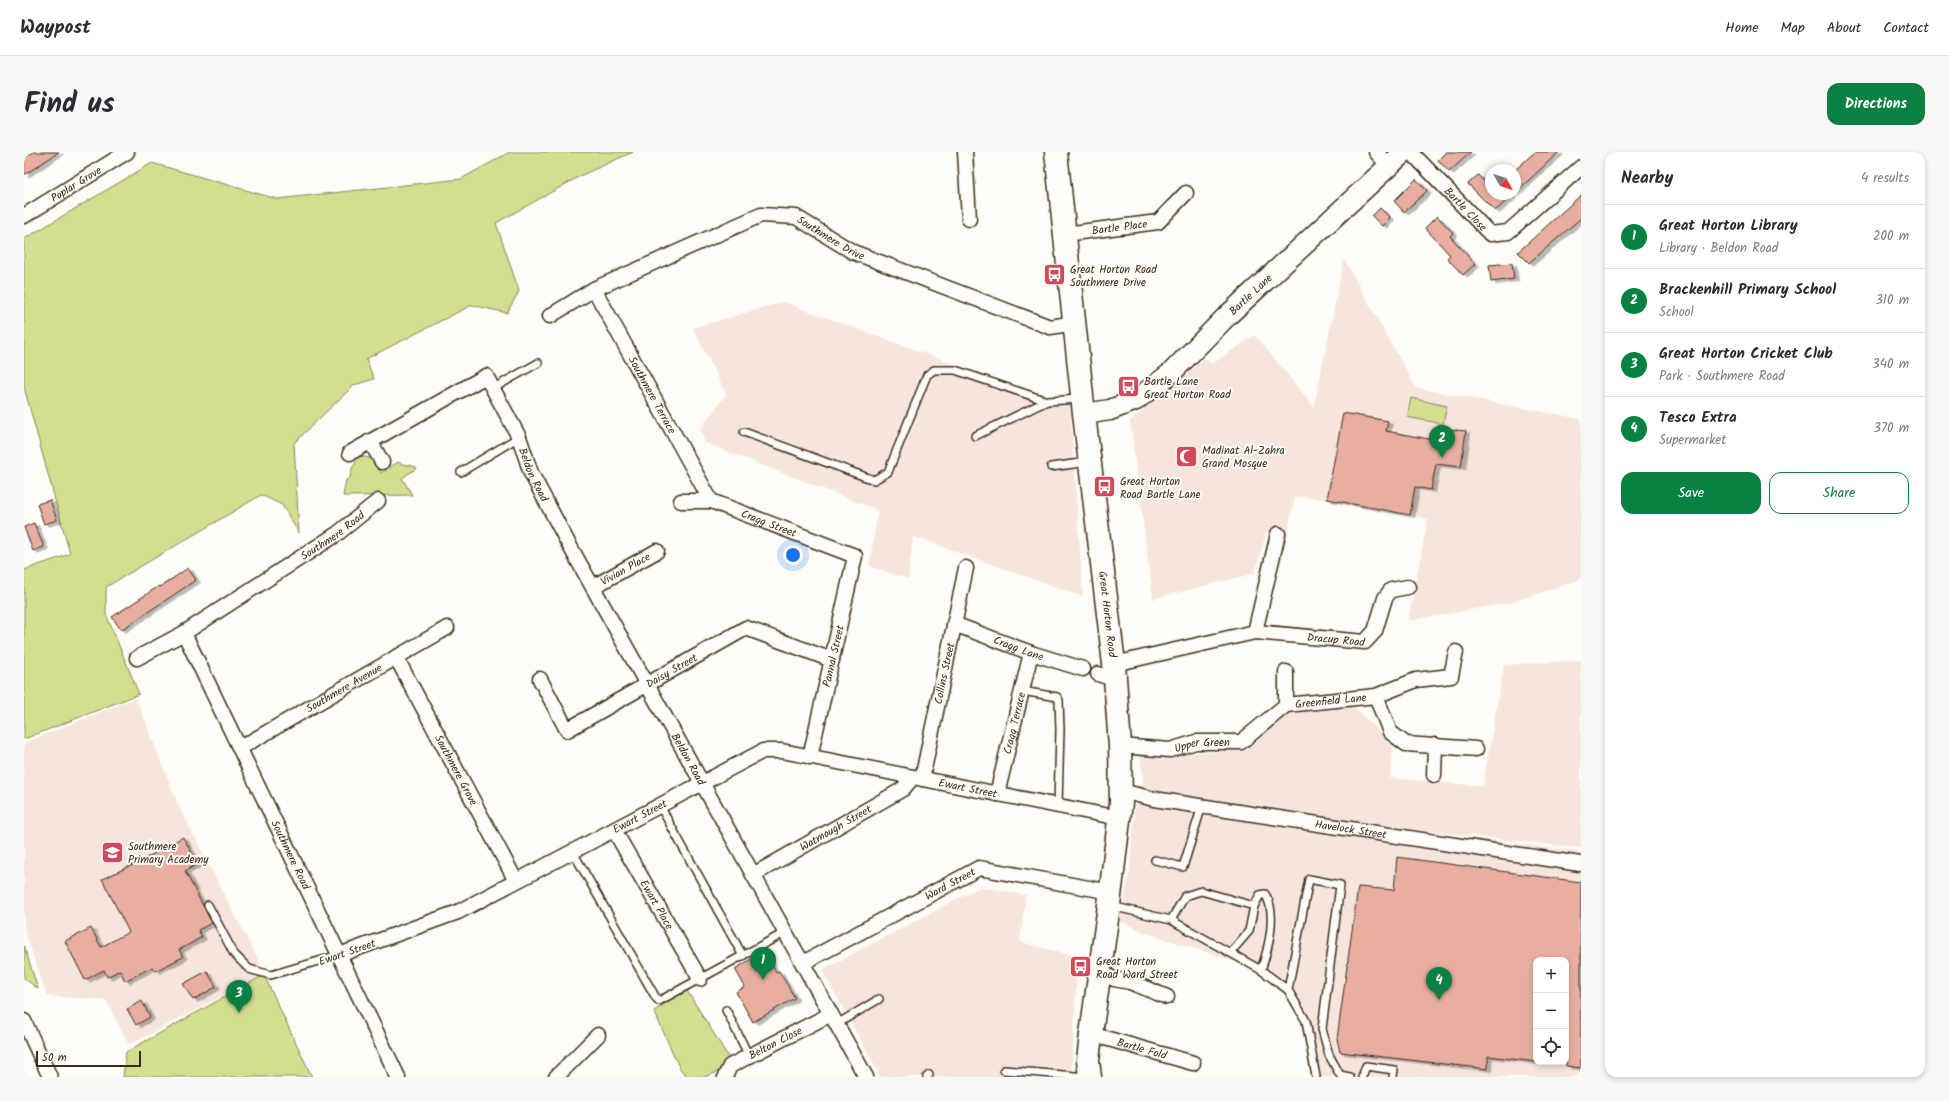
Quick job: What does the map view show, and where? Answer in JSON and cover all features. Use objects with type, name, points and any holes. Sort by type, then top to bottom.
[{"type":"main road","name":"Great Horton Road","points":[[1056,152],[1090,461],[1109,673],[1120,746],[1121,792],[1119,818],[1110,899],[1091,1034],[1088,1061],[1089,1077]]},
{"type":"street","name":"Poplar Grove","points":[[24,216],[128,152]]},
{"type":"street","points":[[965,152],[969,219]]},
{"type":"street","name":"Bartle Lane","points":[[1083,406],[1110,410],[1136,400],[1171,373],[1383,159],[1404,152]]},
{"type":"street","name":"Bartle Close","points":[[1411,152],[1490,234],[1508,232],[1581,167]]},
{"type":"street","name":"Bartle Place","points":[[1065,234],[1158,222],[1186,193]]},
{"type":"street","name":"Southmere Drive","points":[[550,316],[594,289],[761,215],[796,217],[853,252],[1050,327],[1075,323]]},
{"type":"street","name":"Southmere Terrace","points":[[594,289],[711,500]]},
{"type":"street","name":"Beldon Road","points":[[350,453],[486,376],[519,437],[531,473],[866,1077]]},
{"type":"street","points":[[370,441],[382,462]]},
{"type":"street","name":"Cragg Street","points":[[681,501],[711,500],[855,556]]},
{"type":"street","name":"Southmere Road","points":[[137,658],[184,632],[337,534],[378,501]]},
{"type":"street","points":[[1255,632],[1278,534]]},
{"type":"street","name":"Vivian Place","points":[[593,587],[657,551]]},
{"type":"street","name":"Pannal Street","points":[[810,757],[855,556]]},
{"type":"street","name":"Collins Street","points":[[918,778],[966,568]]},
{"type":"street","name":"Dracup Road","points":[[1109,673],[1255,632],[1365,642],[1375,631],[1385,598],[1392,590],[1408,587]]},
{"type":"street","name":"Cragg Lane","points":[[954,624],[1031,653],[1083,669]]},
{"type":"street","name":"Southmere Avenue","points":[[240,748],[448,628]]},
{"type":"street","name":"Daisy Street","points":[[540,680],[567,730],[648,686],[746,628],[832,660]]},
{"type":"street","name":"Southmere Road","points":[[184,632],[398,1077]]},
{"type":"street","name":"Greenfield Lane","points":[[1286,705],[1376,696],[1416,680],[1451,676],[1456,652]]},
{"type":"street","name":"Cragg Terrace","points":[[997,794],[1031,653]]},
{"type":"street","name":"Southmere Grove","points":[[396,657],[516,881]]},
{"type":"street","points":[[1286,672],[1286,705]]},
{"type":"street","points":[[1376,696],[1390,732],[1406,744],[1476,749]]},
{"type":"street","name":"Upper Green","points":[[1120,746],[1170,750],[1196,742],[1241,742],[1286,705]]},
{"type":"street","points":[[1434,775],[1435,745]]},
{"type":"street","name":"Ewart Street","points":[[339,955],[458,912],[763,751],[782,751],[1119,818]]},
{"type":"street","name":"Watmough Street","points":[[753,875],[903,789],[918,778]]},
{"type":"street","name":"Havelock Street","points":[[1121,792],[1154,799],[1580,864]]},
{"type":"street","name":"Ewart Place","points":[[614,830],[700,980]]},
{"type":"street","name":"Ward Street","points":[[803,963],[979,868],[1110,899]]},
{"type":"street","points":[[1099,972],[1114,979],[1130,982],[1167,998]]},
{"type":"street","name":"Belton Close","points":[[725,1077],[730,1066],[834,1019]]},
{"type":"street","points":[[24,1021],[50,1077]]},
{"type":"street","name":"Bartle Fold","points":[[1091,1034],[1194,1063]]},
{"type":"street","points":[[556,1077],[598,1035]]},
{"type":"lane","points":[[492,389],[538,363]]},
{"type":"lane","points":[[744,432],[874,480],[888,472],[927,375],[934,370],[955,370],[1047,401],[1083,406]]},
{"type":"lane","points":[[976,436],[1047,401]]},
{"type":"lane","name":"Beldon Road","points":[[461,472],[519,437]]},
{"type":"lane","points":[[1052,467],[1090,461]]},
{"type":"lane","points":[[1022,691],[1057,697],[1059,700],[1058,806]]},
{"type":"lane","points":[[660,806],[743,956]]},
{"type":"lane","points":[[1155,860],[1183,868],[1202,806]]},
{"type":"lane","points":[[573,852],[657,1000],[663,1000],[786,932]]},
{"type":"lane","points":[[1288,990],[1309,879],[1340,885],[1322,1029],[1329,1056],[1340,1075],[1350,1077]]},
{"type":"lane","points":[[1171,920],[1186,896],[1201,891],[1254,906]]},
{"type":"lane","points":[[1231,952],[1250,930],[1254,906],[1260,895],[1266,894],[1270,901],[1268,950],[1261,970]]},
{"type":"lane","points":[[1110,899],[1171,920],[1231,952],[1261,970],[1288,990],[1306,1021],[1316,1077]]},
{"type":"lane","name":"Ewart Street","points":[[208,905],[234,954],[249,969],[271,976],[339,955]]},
{"type":"lane","points":[[834,1019],[879,999]]},
{"type":"lane","points":[[726,1010],[750,1056]]},
{"type":"lane","points":[[1362,1077],[1366,1066],[1393,1073]]},
{"type":"lane","points":[[1004,1070],[1089,1077]]},
{"type":"shaded area","points":[[1344,259],[1416,388],[1581,419],[1581,579],[1513,602],[1408,621],[1428,519],[1327,499],[1295,497],[1287,536],[1266,533],[1255,573],[1153,599],[1130,421],[1204,359],[1212,364],[1255,335],[1314,407]]},
{"type":"shaded area","points":[[783,302],[1070,406],[1083,597],[913,536],[908,579],[869,566],[878,510],[705,443],[700,429],[726,394],[693,328]]},
{"type":"shaded area","points":[[1581,660],[1581,848],[1372,825],[1581,852],[1581,1077],[1316,1077],[1306,1021],[1288,990],[1261,970],[1147,933],[1120,921],[1130,870],[1137,785],[1144,786],[1140,756],[1247,750],[1285,715],[1341,692],[1393,747],[1390,778],[1483,786],[1504,665]]},
{"type":"shaded area","name":"Southmere Primary Academy","points":[[136,698],[179,807],[260,963],[257,978],[129,1045],[106,1000],[47,996],[24,929],[24,743]]},
{"type":"shaded area","points":[[980,887],[1026,895],[1020,942],[1078,957],[1071,1077],[881,1077],[822,970]]},
{"type":"green space","points":[[510,152],[633,152],[582,175],[496,223],[519,291],[507,313],[472,305],[366,359],[374,379],[354,385],[294,443],[299,533],[282,505],[261,495],[106,587],[106,614],[139,694],[24,739],[24,570],[70,554],[24,387],[24,239],[152,163],[277,199],[461,179]]},
{"type":"green space","points":[[1411,398],[1447,406],[1443,424],[1407,417]]},
{"type":"green space","points":[[360,456],[373,459],[381,473],[398,462],[417,468],[402,478],[412,495],[343,496],[346,480],[350,478],[352,468],[356,463],[355,458]]},
{"type":"green space","points":[[24,946],[38,989],[24,978]]},
{"type":"green space","points":[[264,975],[312,1077],[123,1077],[126,1052]]},
{"type":"green space","points":[[686,989],[729,1058],[723,1063],[718,1072],[704,1077],[688,1077],[680,1069],[654,1011]]},
{"type":"building","points":[[33,152],[59,152],[24,175],[24,158]]},
{"type":"building","points":[[1446,152],[1471,152],[1449,172],[1438,160]]},
{"type":"building","points":[[1535,152],[1559,152],[1521,187],[1521,165]]},
{"type":"building","points":[[1478,175],[1485,183],[1485,200],[1507,200],[1495,211],[1468,184]]},
{"type":"building","points":[[1416,179],[1427,191],[1404,212],[1394,201]]},
{"type":"building","points":[[1581,195],[1581,218],[1529,263],[1518,252]]},
{"type":"building","points":[[1380,208],[1390,218],[1382,226],[1372,216]]},
{"type":"building","points":[[1437,216],[1453,233],[1450,236],[1475,264],[1463,275],[1447,258],[1450,255],[1425,228]]},
{"type":"building","points":[[1512,263],[1514,279],[1491,282],[1489,265]]},
{"type":"building","points":[[1343,413],[1388,421],[1386,431],[1445,442],[1447,429],[1466,431],[1461,467],[1436,464],[1431,490],[1415,487],[1410,515],[1327,499]]},
{"type":"building","points":[[50,500],[57,520],[44,524],[37,504]]},
{"type":"building","points":[[34,523],[44,547],[33,551],[24,527]]},
{"type":"building","points":[[188,568],[196,580],[121,630],[112,617]]},
{"type":"building","points":[[183,837],[198,864],[185,871],[212,923],[198,930],[202,937],[179,950],[183,957],[155,971],[152,967],[125,981],[120,970],[107,977],[104,970],[85,980],[65,941],[91,928],[101,947],[129,932],[102,879],[139,862]]},
{"type":"building","points":[[1397,857],[1581,882],[1581,1068],[1566,1066],[1569,1065],[1569,957],[1533,957],[1533,1062],[1488,1056],[1488,1069],[1340,1052],[1337,1039],[1358,887],[1394,890]]},
{"type":"building","points":[[764,951],[776,972],[779,971],[795,998],[753,1022],[736,992],[745,987],[735,969]]},
{"type":"building","points":[[207,971],[216,987],[193,1000],[183,984]]},
{"type":"building","points":[[142,1001],[150,1017],[136,1025],[127,1009]]},
{"type":"place","name":"Great Horton Road Southmere Drive","points":[[1055,275]]},
{"type":"place","name":"Bartle Lane Great Horton Road","points":[[1129,387]]},
{"type":"place","name":"Madinat Al-Zahra Grand Mosque","points":[[1187,456]]},
{"type":"place","name":"Brackenhill Primary School","points":[[1442,458]]},
{"type":"place","name":"Great Horton Road Bartle Lane","points":[[1105,487]]},
{"type":"place","name":"Southmere Primary Academy","points":[[113,852]]},
{"type":"place","name":"Great Horton Road Ward Street","points":[[1081,967]]},
{"type":"place","name":"Great Horton Library","points":[[763,980]]},
{"type":"place","name":"Tesco Extra","points":[[1439,1000]]},
{"type":"place","name":"Great Horton Cricket Club","points":[[239,1013]]}]
